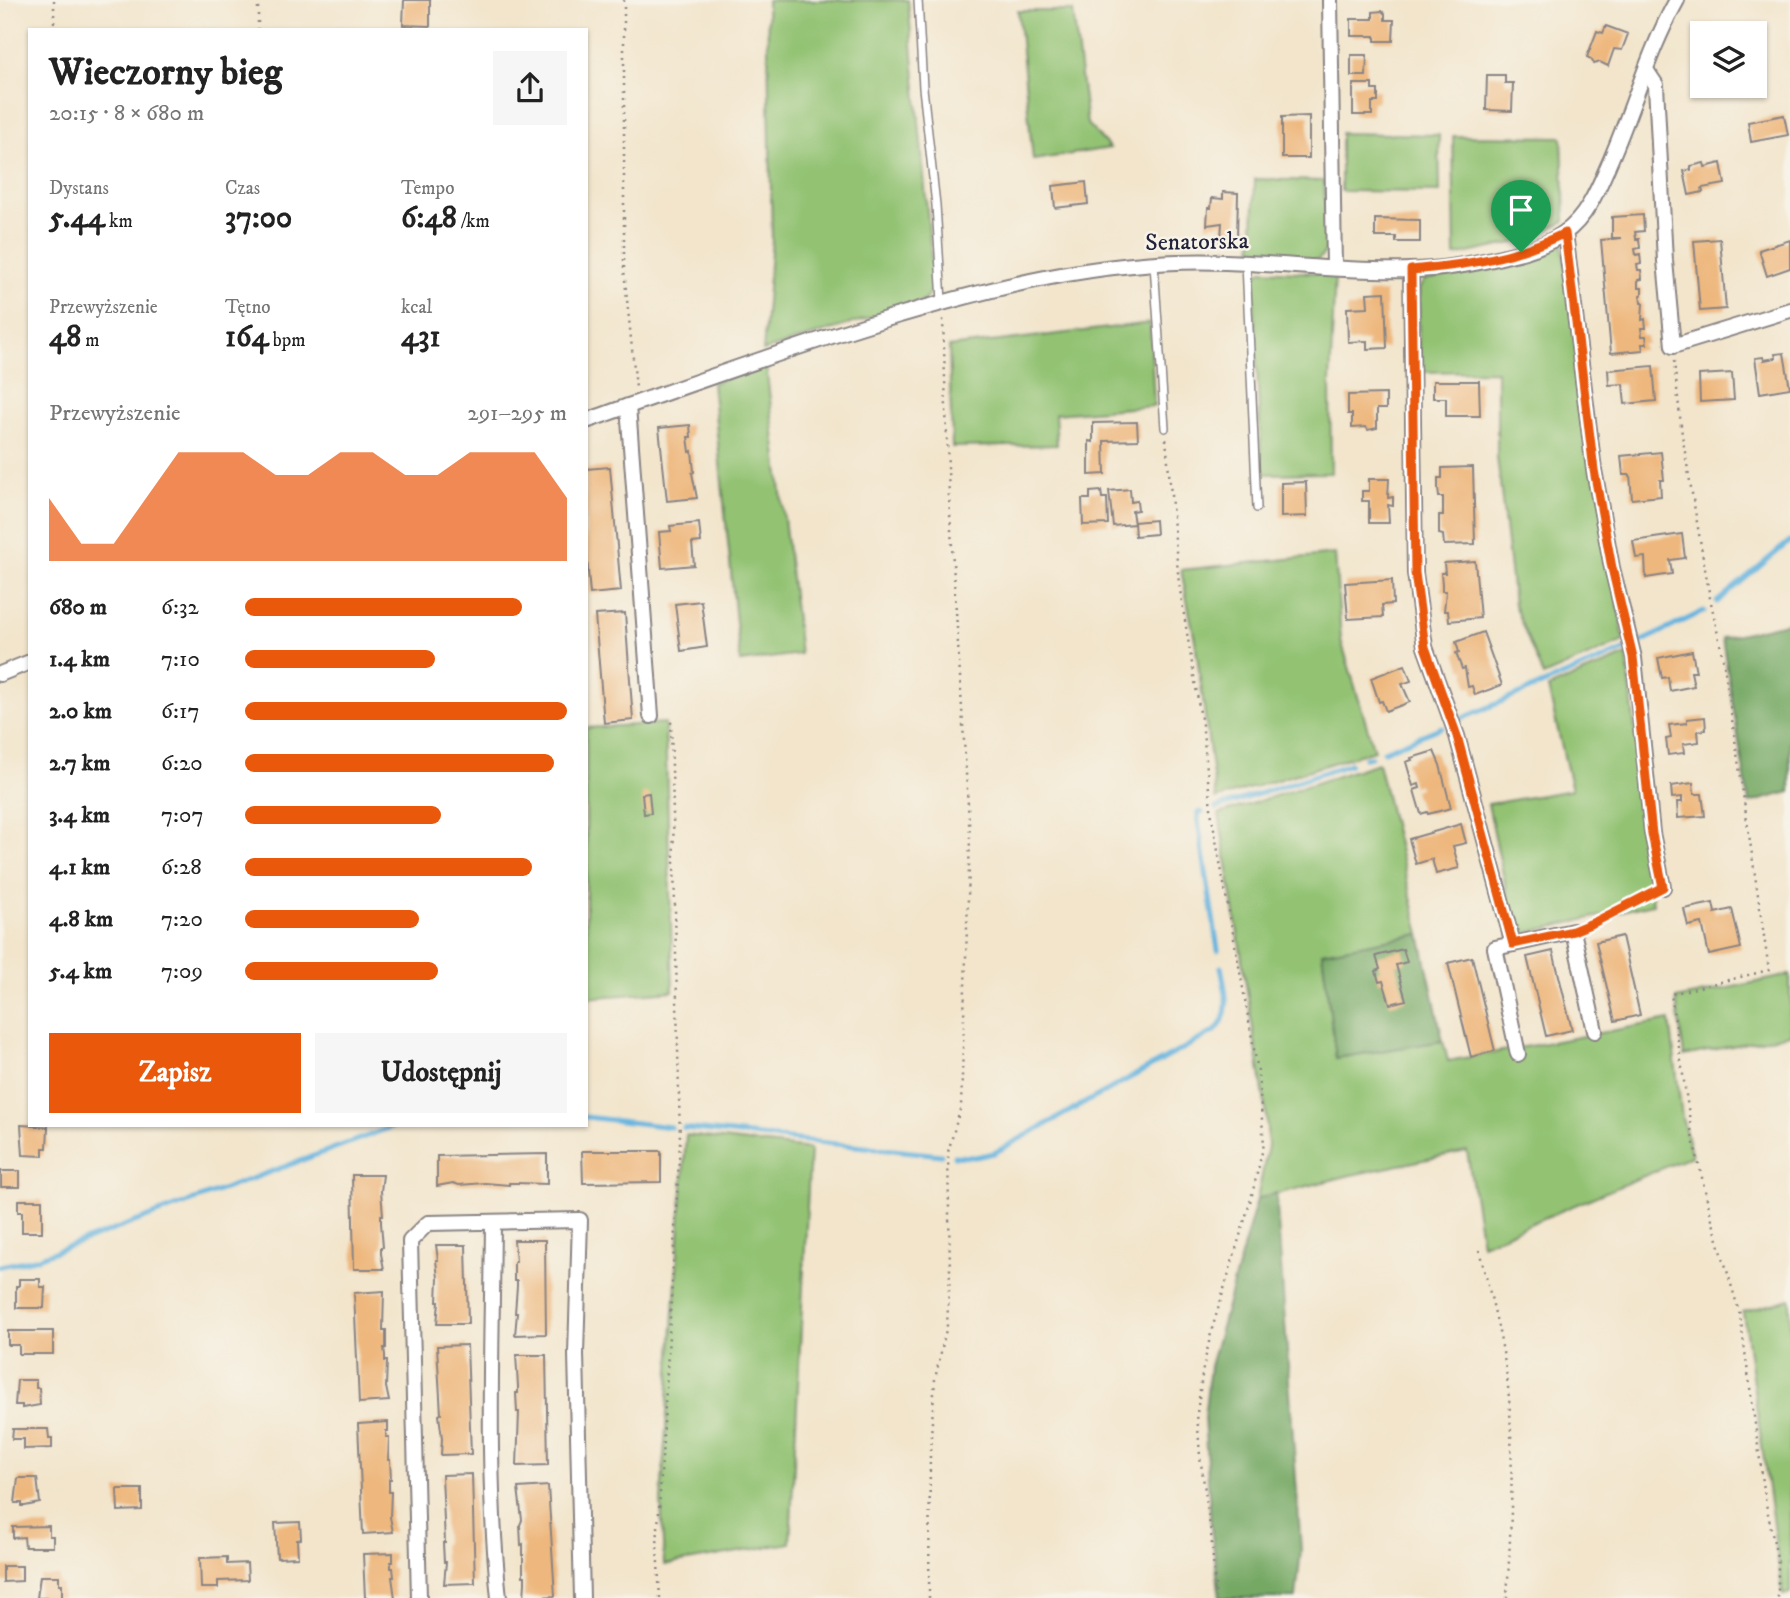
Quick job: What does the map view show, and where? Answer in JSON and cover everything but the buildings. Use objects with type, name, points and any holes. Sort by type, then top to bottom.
[{"type":"street","points":[[1330,0],[1334,267]]},
{"type":"street","name":"Senatorska","points":[[588,420],[801,344],[942,301],[1032,279],[1154,263],[1246,263],[1411,270],[1460,266],[1521,252],[1565,233],[1580,218],[1594,196],[1626,125],[1666,20],[1677,0]]},
{"type":"street","points":[[1646,69],[1656,85],[1664,261],[1673,346],[1790,310]]},
{"type":"street","points":[[1565,233],[1594,470],[1612,568],[1633,657],[1652,834],[1663,887]]},
{"type":"street","points":[[1411,270],[1415,559],[1419,617],[1425,647],[1457,736],[1513,944]]},
{"type":"street","points":[[633,405],[651,716]]},
{"type":"street","points":[[0,674],[28,663]]},
{"type":"street","points":[[1518,1054],[1495,948],[1573,931],[1595,1031]]},
{"type":"street","points":[[419,1598],[410,1241],[428,1223],[580,1220],[576,1354],[582,1598]]},
{"type":"street","points":[[493,1222],[491,1452],[499,1598]]},
{"type":"lane","points":[[918,0],[942,301]]},
{"type":"lane","points":[[1154,263],[1165,428]]},
{"type":"lane","points":[[1246,263],[1257,508]]},
{"type":"lane","points":[[1573,931],[1663,887]]},
{"type":"path","points":[[54,0],[54,28]]},
{"type":"path","points":[[258,0],[258,28]]},
{"type":"path","points":[[624,0],[624,270],[633,405]]},
{"type":"path","points":[[929,1598],[930,1450],[936,1380],[947,1325],[948,1152],[961,1105],[970,838],[949,498],[942,301]]},
{"type":"path","points":[[1673,346],[1682,435],[1723,658],[1769,970],[1671,994],[1692,1135],[1711,1216],[1741,1315],[1766,1504],[1778,1562],[1778,1598]]},
{"type":"path","points":[[1165,428],[1179,584],[1203,731],[1212,818],[1258,1071],[1264,1144],[1251,1199],[1212,1329],[1197,1413],[1216,1598]]},
{"type":"path","points":[[660,1598],[657,1546],[680,1142],[671,721]]},
{"type":"path","points":[[1479,1250],[1498,1322],[1507,1378],[1512,1491],[1507,1598]]},
{"type":"green space","points":[[767,0],[908,0],[934,287],[924,301],[763,351],[772,240]]},
{"type":"green space","points":[[1018,11],[1073,11],[1087,124],[1110,148],[1033,160]]},
{"type":"green space","points":[[1341,133],[1439,135],[1440,192],[1341,191]]},
{"type":"green space","points":[[1453,136],[1562,137],[1565,221],[1527,240],[1455,256]]},
{"type":"green space","points":[[1255,179],[1324,181],[1327,250],[1318,260],[1252,257]]},
{"type":"green space","points":[[1562,243],[1624,641],[1543,676],[1514,605],[1497,457],[1497,371],[1418,372],[1419,289],[1424,280],[1512,263]]},
{"type":"green space","points":[[1262,270],[1335,274],[1330,382],[1331,473],[1262,474],[1253,278]]},
{"type":"green space","points":[[1150,323],[1154,406],[1055,414],[1057,445],[952,447],[949,347]]},
{"type":"green space","points":[[766,365],[800,654],[740,662],[712,383]]},
{"type":"green space","points":[[1335,554],[1341,640],[1374,750],[1216,799],[1195,640],[1181,570]]},
{"type":"green space","points":[[1790,622],[1790,792],[1749,803],[1722,638]]},
{"type":"green space","points":[[1627,655],[1653,904],[1516,935],[1488,804],[1572,790],[1548,688]]},
{"type":"green space","points":[[665,723],[673,991],[588,998],[588,728]]},
{"type":"green space","points":[[1378,763],[1420,934],[1322,952],[1336,1058],[1443,1041],[1448,1061],[1670,1020],[1682,1118],[1692,1156],[1482,1244],[1467,1151],[1351,1175],[1257,1199],[1268,1146],[1266,1111],[1219,814]]},
{"type":"green space","points":[[1420,934],[1443,1041],[1336,1058],[1322,952]]},
{"type":"green space","points":[[1790,975],[1790,1034],[1684,1056],[1676,999]]},
{"type":"green space","points":[[686,1135],[810,1149],[790,1543],[664,1565],[661,1500]]},
{"type":"green space","points":[[1276,1193],[1301,1550],[1296,1598],[1220,1598],[1211,1527],[1204,1418],[1210,1366],[1257,1199]]},
{"type":"green space","points":[[1790,1299],[1790,1593],[1783,1595],[1743,1312]]},
{"type":"waterway","points":[[1717,602],[1790,541]]},
{"type":"waterway","points":[[1637,644],[1704,611]]},
{"type":"waterway","points":[[1463,718],[1624,650]]},
{"type":"waterway","points":[[1384,751],[1442,727]]},
{"type":"waterway","points":[[1365,758],[1371,757]]},
{"type":"waterway","points":[[1216,808],[1350,764]]},
{"type":"waterway","points":[[1202,812],[1198,813],[1198,821],[1218,950]]},
{"type":"waterway","points":[[954,1156],[975,1157],[994,1153],[1215,1031],[1221,1024],[1226,1009],[1221,967]]},
{"type":"waterway","points":[[588,1117],[671,1127]]},
{"type":"waterway","points":[[0,1266],[35,1259],[392,1127]]},
{"type":"waterway","points":[[684,1128],[941,1155]]},
{"type":"route","points":[[1565,233],[1594,470],[1612,568],[1633,657],[1652,834],[1663,887],[1573,931],[1513,944],[1457,736],[1425,647],[1419,617],[1415,573],[1412,448],[1411,270],[1460,266],[1521,252],[1565,233]]}]
